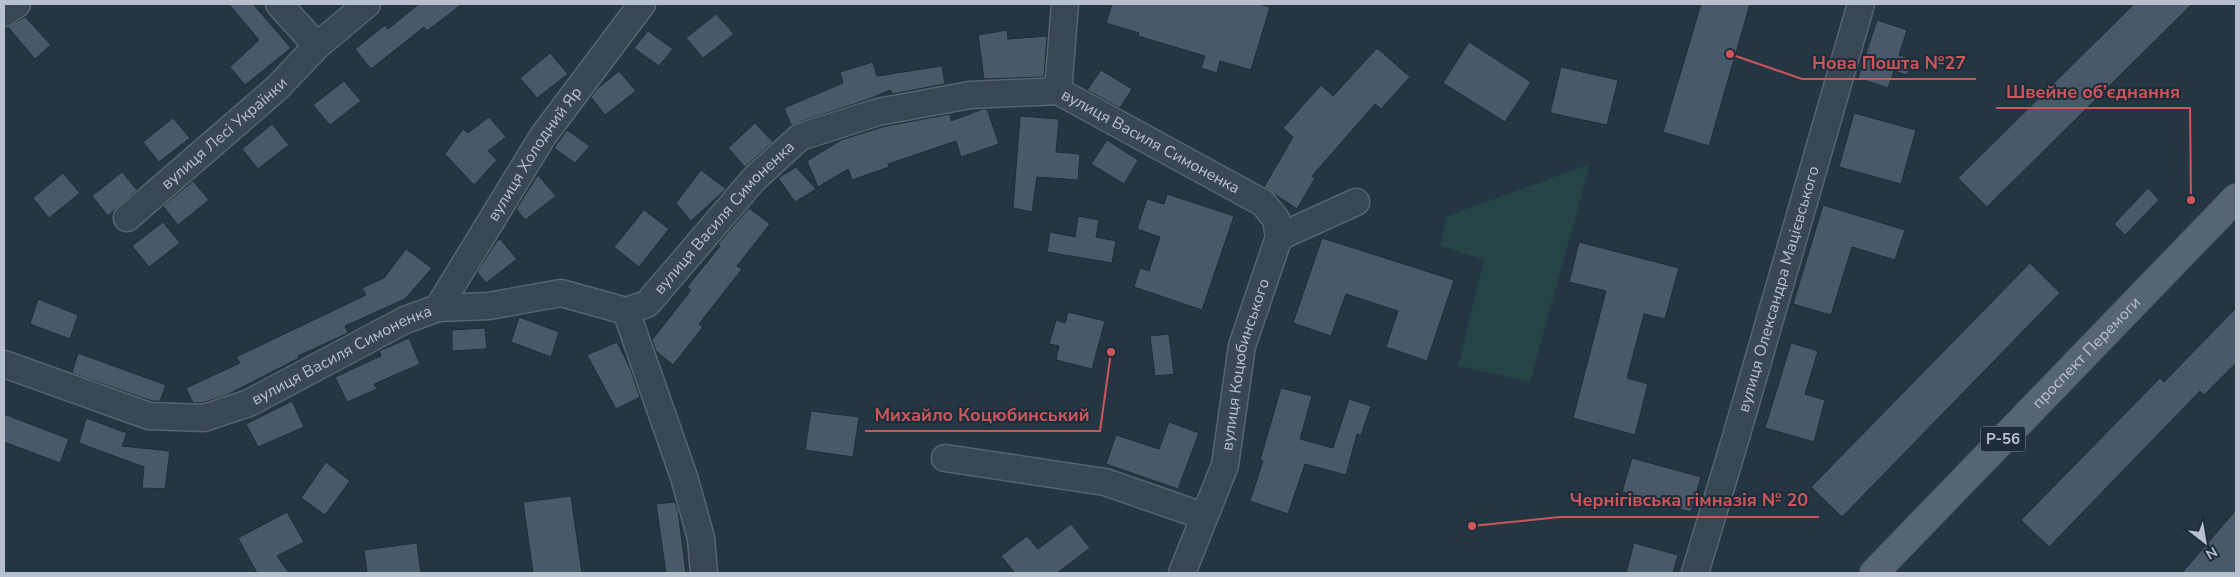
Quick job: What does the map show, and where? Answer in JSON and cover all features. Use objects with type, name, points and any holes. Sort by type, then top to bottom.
[{"type":"main road","name":"проспект Перемоги","points":[[1874,573],[2236,198]]},
{"type":"street","points":[[4,13],[17,4]]},
{"type":"street","points":[[279,4],[317,46]]},
{"type":"street","name":"вулиця Лесі Українки","points":[[126,218],[277,88],[317,46],[367,4]]},
{"type":"street","name":"вулиця Холодний Яр","points":[[438,308],[543,136],[642,4]]},
{"type":"street","points":[[1058,91],[1065,4]]},
{"type":"street","name":"вулиця Олександра Мацієвського","points":[[1695,573],[1736,437],[1860,4]]},
{"type":"street","name":"вулиця Василя Симоненка","points":[[4,364],[149,416],[204,418],[249,403],[404,320],[438,308],[489,306],[561,293],[626,311],[647,304],[754,179],[800,137],[878,112],[970,95],[1058,91],[1263,203],[1276,219],[1278,237]]},
{"type":"street","points":[[1278,237],[1356,202]]},
{"type":"street","name":"вулиця Коцюбинського","points":[[1182,573],[1224,465],[1242,346],[1278,237]]},
{"type":"street","points":[[626,311],[686,485],[701,538],[704,573]]},
{"type":"street","points":[[945,458],[1105,482],[1203,516]]},
{"type":"green space","points":[[1590,164],[1530,382],[1458,366],[1484,260],[1440,246],[1447,216]]},
{"type":"building","points":[[229,4],[253,4],[291,48],[245,85],[230,67],[259,40]]},
{"type":"building","points":[[419,4],[462,4],[427,31],[424,27],[371,69],[355,49],[385,25],[388,29]]},
{"type":"building","points":[[1112,4],[1259,4],[1270,7],[1251,70],[1220,61],[1217,73],[1201,68],[1205,56],[1138,36],[1139,33],[1106,23]]},
{"type":"building","points":[[1701,4],[1750,4],[1709,146],[1663,132]]},
{"type":"building","points":[[2134,4],[2192,4],[1987,207],[1958,178]]},
{"type":"building","points":[[716,14],[734,34],[703,58],[686,38]]},
{"type":"building","points":[[25,17],[51,45],[35,59],[8,27]]},
{"type":"building","points":[[1877,20],[1907,30],[1899,55],[1913,59],[1907,75],[1894,71],[1888,88],[1858,78]]},
{"type":"building","points":[[1007,30],[1008,39],[1047,36],[1044,77],[984,79],[978,35]]},
{"type":"building","points":[[648,31],[673,49],[659,66],[634,48]]},
{"type":"building","points":[[1469,42],[1531,82],[1505,122],[1443,83]]},
{"type":"building","points":[[1377,48],[1410,77],[1381,109],[1375,104],[1312,176],[1315,178],[1297,209],[1264,187],[1293,137],[1283,128],[1321,85],[1333,96]]},
{"type":"building","points":[[550,53],[568,74],[537,98],[520,78]]},
{"type":"building","points":[[873,62],[877,76],[942,66],[945,84],[892,94],[890,90],[791,125],[784,108],[843,83],[840,72]]},
{"type":"building","points":[[1561,67],[1618,80],[1607,125],[1550,113]]},
{"type":"building","points":[[1101,70],[1132,89],[1120,108],[1087,90]]},
{"type":"building","points":[[619,71],[636,91],[605,115],[591,97],[598,88]]},
{"type":"building","points":[[344,81],[361,101],[330,125],[313,105]]},
{"type":"building","points":[[987,109],[999,144],[961,157],[956,141],[888,164],[889,167],[852,180],[848,169],[818,187],[807,161],[841,140],[882,127],[950,114],[951,121]]},
{"type":"building","points":[[1854,113],[1916,130],[1901,184],[1839,167]]},
{"type":"building","points":[[1020,116],[1059,119],[1056,152],[1080,154],[1078,180],[1037,177],[1032,212],[1013,208]]},
{"type":"building","points":[[489,117],[506,137],[488,151],[497,160],[474,185],[445,154],[463,129],[468,133]]},
{"type":"building","points":[[173,118],[190,138],[159,162],[143,142]]},
{"type":"building","points":[[755,123],[773,142],[745,167],[728,148]]},
{"type":"building","points":[[272,124],[289,145],[258,169],[242,149]]},
{"type":"building","points":[[567,130],[590,146],[575,163],[554,148]]},
{"type":"building","points":[[1107,140],[1138,160],[1124,184],[1091,164]]},
{"type":"building","points":[[796,167],[816,189],[795,202],[778,178]]},
{"type":"building","points":[[701,170],[726,189],[691,221],[676,203]]},
{"type":"building","points":[[122,172],[137,190],[108,216],[92,196]]},
{"type":"building","points":[[63,173],[80,193],[49,218],[33,198]]},
{"type":"building","points":[[538,175],[556,196],[525,220],[516,209]]},
{"type":"building","points":[[193,181],[209,200],[178,225],[163,206]]},
{"type":"building","points":[[2148,188],[2159,200],[2125,235],[2114,224]]},
{"type":"building","points":[[1167,194],[1234,216],[1202,310],[1134,287],[1140,268],[1149,271],[1160,237],[1137,229],[1147,199],[1164,204]]},
{"type":"building","points":[[1823,205],[1905,230],[1895,260],[1852,247],[1831,315],[1793,304]]},
{"type":"building","points":[[749,208],[770,224],[737,266],[742,269],[699,324],[703,327],[673,365],[656,351],[652,340],[691,290],[687,287],[720,246],[718,244]]},
{"type":"building","points":[[644,210],[669,229],[639,267],[614,247]]},
{"type":"building","points":[[1078,216],[1099,220],[1096,237],[1116,241],[1112,263],[1047,252],[1050,232],[1075,237]]},
{"type":"building","points":[[163,222],[180,243],[149,267],[132,246]]},
{"type":"building","points":[[1322,238],[1454,280],[1427,361],[1386,347],[1398,311],[1346,294],[1331,336],[1293,323]]},
{"type":"building","points":[[500,239],[517,259],[486,283],[477,272],[496,242]]},
{"type":"building","points":[[1579,242],[1679,268],[1665,319],[1644,314],[1627,378],[1648,384],[1635,435],[1573,418],[1606,291],[1569,282]]},
{"type":"building","points":[[406,249],[432,268],[405,299],[345,326],[348,333],[298,356],[299,358],[227,395],[202,403],[193,403],[186,388],[240,363],[236,357],[366,295],[362,288],[384,278]]},
{"type":"building","points":[[2030,263],[2060,293],[1842,517],[1811,487]]},
{"type":"building","points":[[38,299],[78,315],[70,339],[30,324]]},
{"type":"building","points":[[2236,308],[2236,363],[2204,395],[2200,391],[2049,547],[2021,520],[2160,378],[2164,382]]},
{"type":"building","points":[[1068,312],[1105,321],[1092,369],[1056,360],[1059,346],[1049,344],[1056,320],[1065,323]]},
{"type":"building","points":[[519,317],[559,332],[551,357],[511,342]]},
{"type":"building","points":[[485,328],[487,349],[452,351],[452,330]]},
{"type":"building","points":[[1169,334],[1174,374],[1155,376],[1150,336]]},
{"type":"building","points":[[409,338],[420,364],[374,384],[377,389],[347,402],[335,377],[381,356],[379,351]]},
{"type":"building","points":[[617,342],[630,368],[640,397],[616,409],[587,355]]},
{"type":"building","points":[[1791,343],[1818,351],[1805,394],[1825,400],[1814,442],[1765,428]]},
{"type":"building","points":[[78,353],[166,385],[160,401],[152,401],[72,373]]},
{"type":"building","points":[[1281,388],[1312,396],[1300,439],[1333,448],[1349,399],[1371,406],[1361,435],[1357,434],[1346,475],[1305,464],[1288,514],[1250,501],[1263,461],[1260,460]]},
{"type":"building","points":[[292,401],[304,427],[258,447],[246,424]]},
{"type":"building","points":[[811,411],[859,417],[853,457],[805,450]]},
{"type":"building","points":[[4,414],[69,439],[60,463],[4,442]]},
{"type":"building","points":[[86,418],[127,433],[122,446],[170,451],[165,489],[142,488],[144,467],[79,443]]},
{"type":"building","points":[[1169,422],[1199,433],[1178,489],[1106,464],[1116,435],[1159,449]]},
{"type":"building","points":[[1632,458],[1701,477],[1691,512],[1622,492]]},
{"type":"building","points":[[326,462],[350,481],[325,515],[301,498]]},
{"type":"building","points":[[571,496],[582,573],[533,573],[523,502]]},
{"type":"building","points":[[675,502],[678,510],[686,573],[666,573],[656,504]]},
{"type":"building","points":[[2236,510],[2236,573],[2182,573]]},
{"type":"building","points":[[287,512],[304,542],[277,556],[289,573],[257,573],[238,538]]},
{"type":"building","points":[[1071,524],[1090,548],[1057,573],[1015,573],[1001,556],[1027,536],[1038,549]]},
{"type":"building","points":[[417,543],[421,573],[367,573],[364,550]]},
{"type":"building","points":[[1634,543],[1678,555],[1673,573],[1626,573]]},
{"type":"place","name":"Нова Пошта №27","points":[[1730,54]]},
{"type":"place","name":"Швейне об’єднання","points":[[2191,200]]},
{"type":"place","name":"Михайло Коцюбинський","points":[[1111,352]]},
{"type":"place","name":"Чернігівська гімназія № 20","points":[[1472,526]]}]
